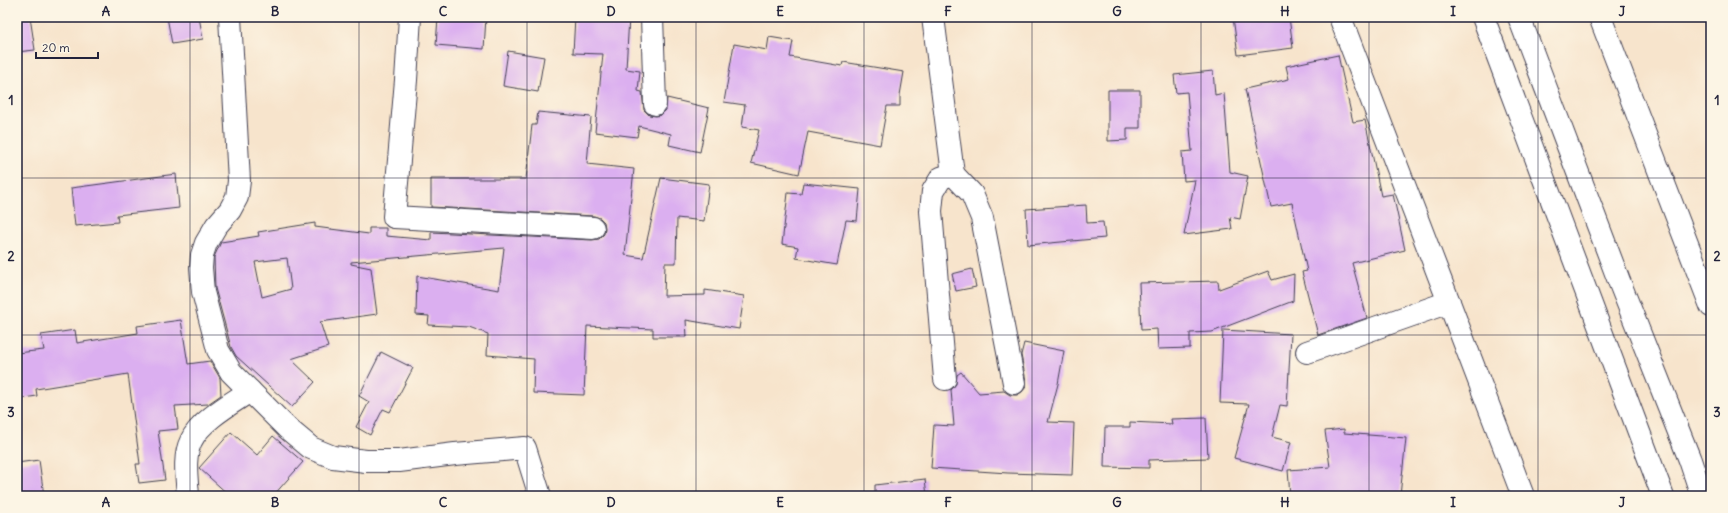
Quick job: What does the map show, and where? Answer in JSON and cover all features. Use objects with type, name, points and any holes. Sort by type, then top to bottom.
[{"type":"main road","points":[[230,17],[238,180],[237,197],[230,210],[216,226],[206,243],[202,255],[201,268],[203,292],[218,350],[231,372],[293,433],[311,448],[333,457],[366,461],[399,461],[455,454],[525,448],[540,496]]},
{"type":"main road","points":[[410,17],[394,217],[593,228]]},
{"type":"main road","points":[[652,17],[655,104]]},
{"type":"main road","points":[[933,17],[952,174],[972,194],[982,218],[1014,383]]},
{"type":"main road","points":[[1340,17],[1523,496]]},
{"type":"main road","points":[[1483,17],[1664,496]]},
{"type":"main road","points":[[1519,17],[1619,281],[1687,453],[1702,496]]},
{"type":"main road","points":[[1600,17],[1711,306]]},
{"type":"main road","points":[[945,379],[931,211],[933,191],[941,178],[952,174]]},
{"type":"main road","points":[[1307,352],[1449,302]]},
{"type":"main road","points":[[188,496],[186,465],[191,441],[197,431],[207,422],[250,391]]},
{"type":"building","points":[[17,17],[30,17],[35,50],[17,52]]},
{"type":"building","points":[[167,17],[199,17],[203,39],[172,44]]},
{"type":"building","points":[[438,17],[486,17],[484,49],[436,45]]},
{"type":"building","points":[[575,17],[629,17],[626,69],[640,71],[638,91],[642,92],[644,110],[649,115],[661,115],[666,110],[667,98],[709,108],[700,152],[669,145],[671,134],[639,126],[637,137],[595,132],[603,54],[573,53]]},
{"type":"building","points":[[1233,17],[1289,17],[1293,48],[1238,55]]},
{"type":"building","points":[[769,37],[793,41],[790,57],[842,66],[843,62],[904,72],[900,95],[900,106],[887,106],[880,145],[808,132],[799,174],[751,163],[759,130],[742,127],[745,105],[724,102],[734,44],[767,50]]},
{"type":"building","points":[[508,51],[544,57],[538,92],[503,86]]},
{"type":"building","points":[[1338,55],[1353,122],[1365,120],[1381,196],[1393,194],[1405,250],[1352,263],[1367,318],[1318,335],[1302,272],[1307,271],[1292,203],[1271,207],[1245,89],[1289,79],[1286,66]]},
{"type":"building","points":[[1213,71],[1215,95],[1224,93],[1230,172],[1248,176],[1240,219],[1230,217],[1232,229],[1184,235],[1195,180],[1184,181],[1182,152],[1192,151],[1187,92],[1176,93],[1174,75]]},
{"type":"building","points":[[1108,90],[1140,90],[1140,128],[1127,128],[1127,140],[1108,141]]},
{"type":"building","points":[[538,112],[591,117],[587,164],[634,169],[625,255],[643,258],[661,178],[709,184],[704,221],[677,218],[676,263],[665,263],[664,296],[705,295],[705,290],[744,296],[739,329],[686,320],[687,337],[653,337],[653,329],[587,326],[584,395],[533,393],[534,359],[487,355],[488,334],[469,327],[428,325],[429,316],[416,315],[417,276],[499,290],[504,248],[351,262],[351,264],[371,268],[377,314],[320,322],[328,347],[291,359],[315,382],[292,407],[236,356],[231,347],[215,288],[214,257],[221,242],[259,236],[258,232],[315,223],[315,227],[369,234],[369,228],[386,228],[386,236],[431,240],[431,232],[592,240],[599,239],[604,234],[604,222],[600,218],[594,216],[431,207],[431,179],[526,179],[532,125],[536,125]],"holes":[[[287,258],[291,289],[262,297],[255,262]]]},
{"type":"building","points":[[176,174],[179,208],[117,215],[118,222],[75,226],[71,188]]},
{"type":"building","points":[[803,183],[860,189],[857,221],[846,220],[837,265],[796,258],[798,247],[782,244],[788,193],[801,194]]},
{"type":"building","points":[[1086,205],[1087,223],[1103,222],[1105,238],[1028,245],[1026,209]]},
{"type":"building","points":[[972,269],[976,287],[956,291],[952,274]]},
{"type":"building","points":[[1268,271],[1272,280],[1294,274],[1293,301],[1212,332],[1190,333],[1190,348],[1158,349],[1157,329],[1141,330],[1139,283],[1218,281],[1219,289]]},
{"type":"building","points":[[181,320],[188,364],[210,361],[220,378],[221,395],[208,404],[175,406],[178,429],[158,431],[165,480],[139,483],[136,464],[140,464],[128,374],[36,389],[37,396],[17,399],[17,353],[44,350],[41,335],[75,330],[77,343],[138,333],[137,326]]},
{"type":"building","points":[[1223,330],[1291,334],[1287,406],[1280,405],[1272,437],[1291,442],[1283,471],[1234,458],[1249,404],[1220,403]]},
{"type":"building","points":[[1024,343],[1064,351],[1058,384],[1048,422],[1074,423],[1072,475],[931,468],[934,425],[954,426],[951,390],[956,384],[957,375],[961,372],[979,393],[1004,391],[1010,395],[1017,395],[1026,387],[1021,355]]},
{"type":"building","points":[[381,352],[413,368],[390,412],[383,409],[370,435],[356,427],[369,402],[359,396]]},
{"type":"building","points":[[1206,418],[1208,458],[1149,460],[1149,468],[1104,467],[1105,427],[1130,427],[1130,422],[1172,424],[1171,419]]},
{"type":"building","points":[[1344,429],[1344,433],[1406,438],[1400,496],[1290,496],[1288,470],[1330,467],[1325,431]]},
{"type":"building","points":[[231,432],[257,455],[273,436],[303,462],[273,496],[230,496],[199,468]]},
{"type":"building","points":[[39,460],[44,496],[17,496],[17,463]]},
{"type":"building","points":[[925,479],[927,496],[875,496],[875,485]]}]
